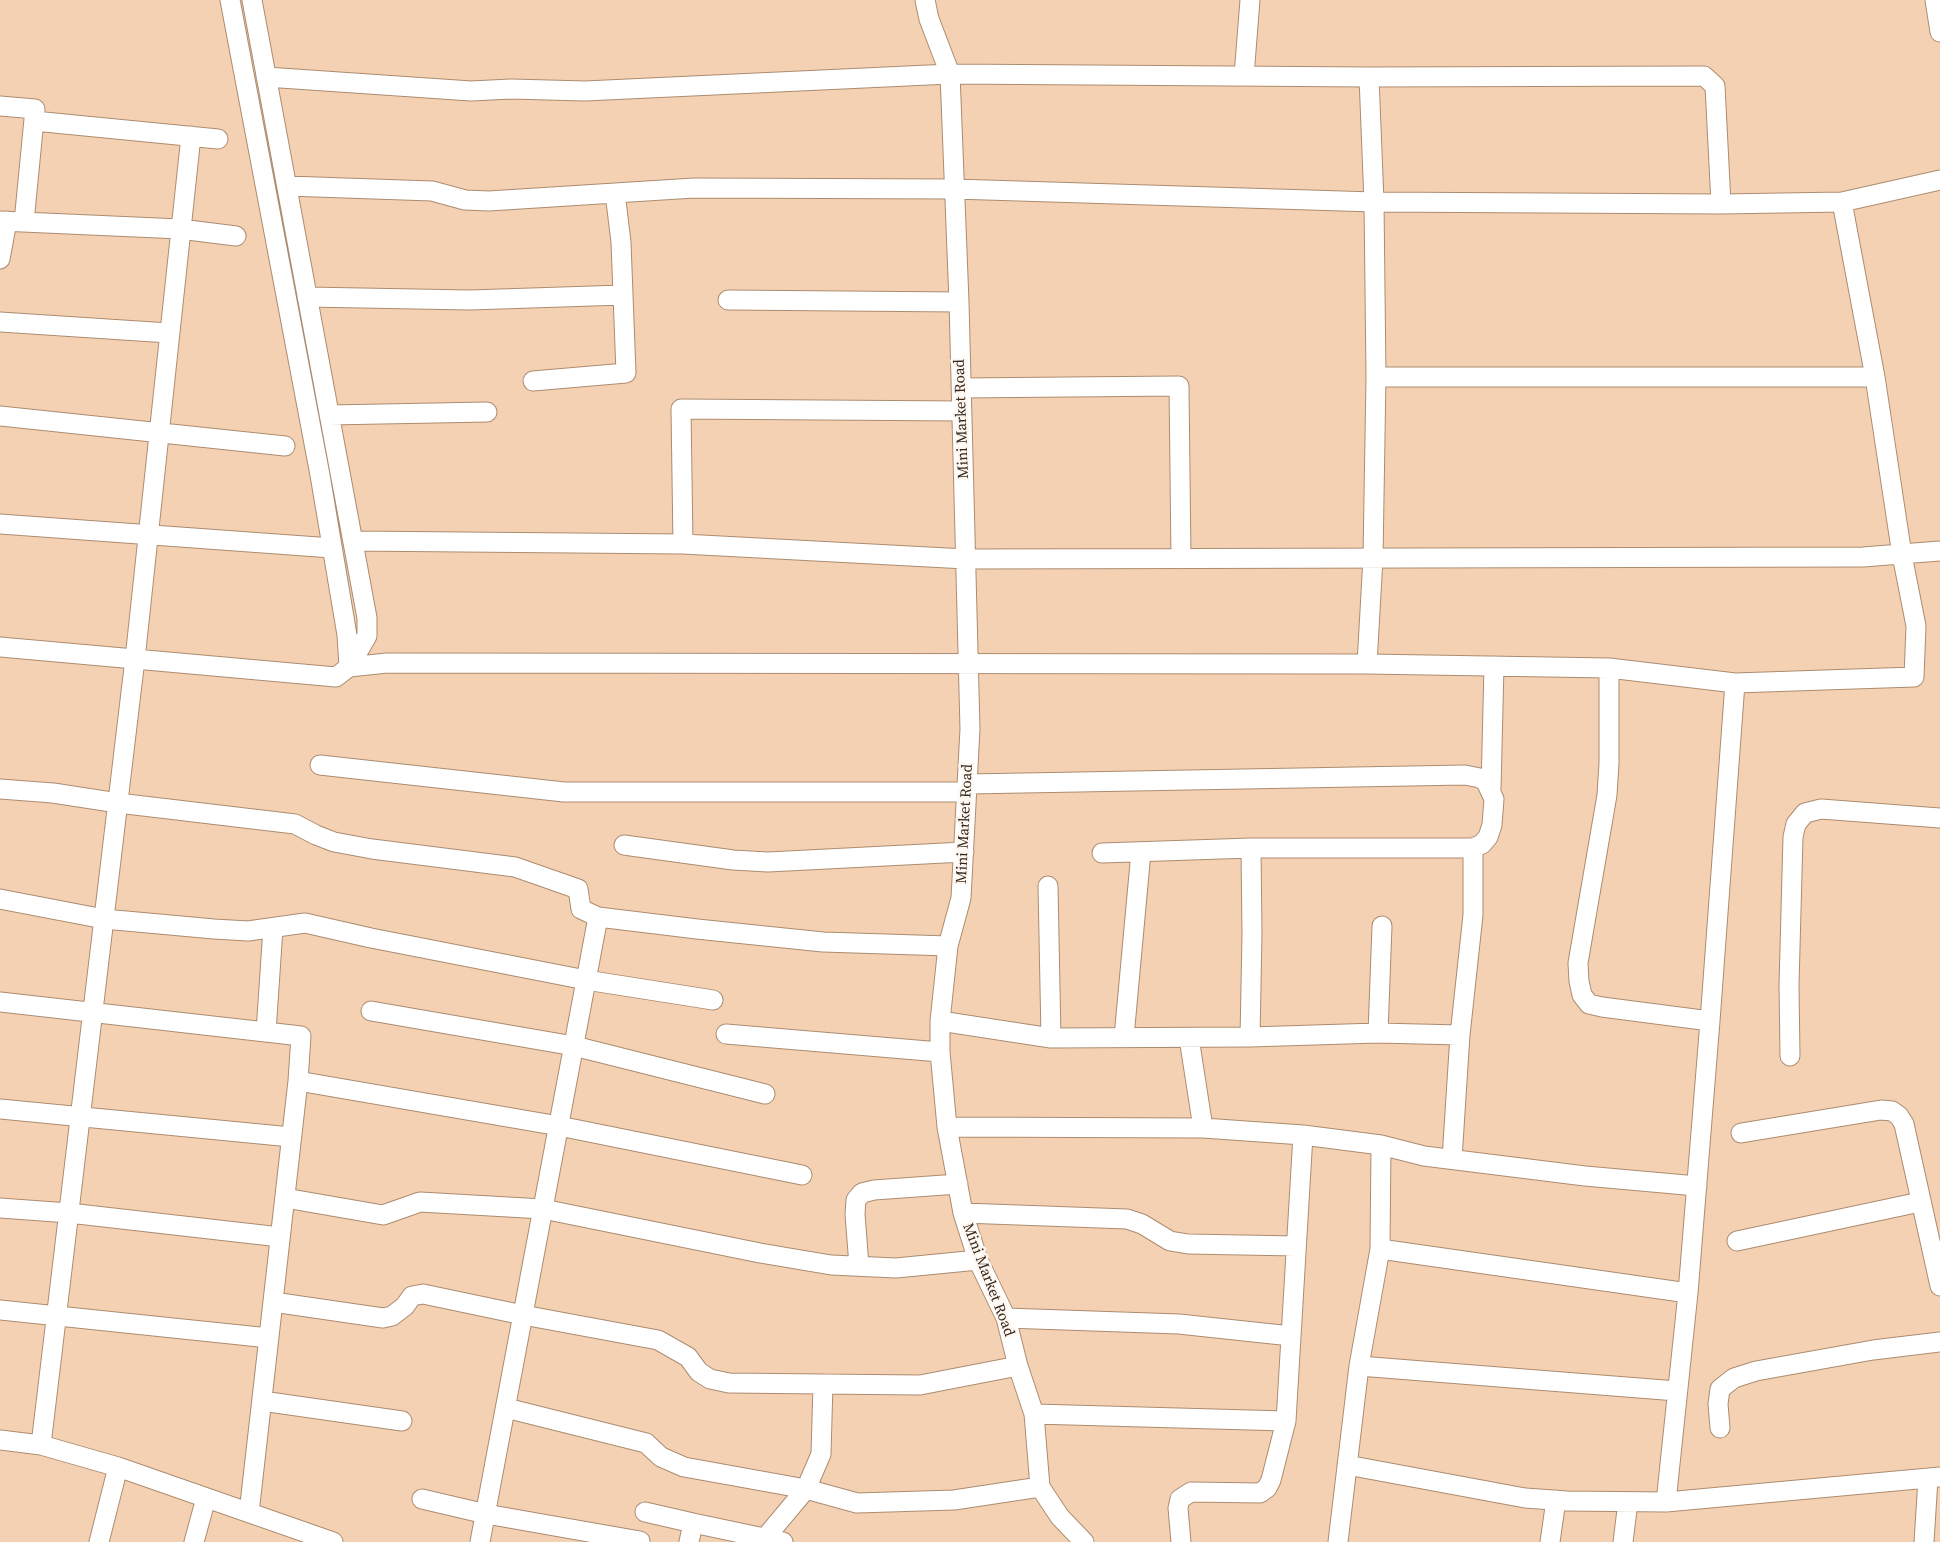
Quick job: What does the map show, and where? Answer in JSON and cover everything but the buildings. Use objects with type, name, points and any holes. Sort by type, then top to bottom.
[{"type":"street","points":[[230,0],[320,474],[347,635],[348,667]]},
{"type":"street","points":[[0,647],[336,676],[348,667],[367,636],[367,618],[252,0]]},
{"type":"street","name":"Mini Market Road","points":[[925,0],[929,19],[950,74],[959,302],[970,729],[961,898],[948,946],[940,1021],[940,1052],[947,1127],[963,1213],[978,1260],[1006,1318],[1018,1366],[1034,1414],[1040,1487],[1060,1516],[1084,1542]]},
{"type":"street","points":[[1244,76],[1250,0]]},
{"type":"street","points":[[1935,0],[1940,32]]},
{"type":"street","points":[[266,76],[471,92],[511,89],[585,91],[950,74],[1369,77],[1704,76],[1715,86],[1721,204]]},
{"type":"street","points":[[1367,664],[1373,558],[1376,377],[1374,202],[1369,77]]},
{"type":"street","points":[[0,106],[35,109],[34,121],[0,258]]},
{"type":"street","points":[[34,121],[218,139]]},
{"type":"street","points":[[41,1445],[135,659],[191,136]]},
{"type":"street","points":[[287,186],[432,191],[465,200],[488,201],[694,188],[954,189],[1374,202],[1721,204],[1842,202],[1940,180]]},
{"type":"street","points":[[534,381],[626,373],[621,242],[615,193]]},
{"type":"street","points":[[348,667],[387,663],[1367,664],[1609,668],[1734,683],[1914,676],[1916,626],[1902,555],[1875,377],[1842,202]]},
{"type":"street","points":[[10,221],[180,229],[236,236]]},
{"type":"street","points":[[307,297],[470,300],[623,295]]},
{"type":"street","points":[[728,300],[959,302]]},
{"type":"street","points":[[0,322],[169,333]]},
{"type":"street","points":[[1376,377],[1875,377]]},
{"type":"street","points":[[961,388],[1179,386],[1181,559]]},
{"type":"street","points":[[683,544],[680,409],[962,411]]},
{"type":"street","points":[[329,415],[487,412]]},
{"type":"street","points":[[0,416],[285,446]]},
{"type":"street","points":[[0,524],[332,548]]},
{"type":"street","points":[[353,541],[683,544],[966,559],[1863,557],[1940,551]]},
{"type":"street","points":[[1102,853],[1251,848],[1473,848],[1482,844],[1488,837],[1492,825],[1494,800],[1491,789],[1494,666]]},
{"type":"street","points":[[1609,668],[1607,795],[1578,963],[1582,995],[1590,1004],[1602,1008],[1710,1020]]},
{"type":"street","points":[[1666,1502],[1697,1186],[1734,683]]},
{"type":"street","points":[[320,765],[564,792],[967,788],[1465,775],[1480,778],[1491,789]]},
{"type":"street","points":[[0,790],[53,792],[118,803],[295,824],[334,842],[372,849],[514,867],[578,889],[581,909],[598,916],[697,929],[823,942],[948,946]]},
{"type":"street","points":[[1790,1056],[1793,837],[1796,824],[1805,813],[1821,809],[1940,818]]},
{"type":"street","points":[[624,844],[733,860],[768,862],[964,852]]},
{"type":"street","points":[[1250,1037],[1251,848]]},
{"type":"street","points":[[1452,1159],[1460,1035],[1472,915],[1473,848]]},
{"type":"street","points":[[1124,1037],[1141,852]]},
{"type":"street","points":[[1048,886],[1051,1038]]},
{"type":"street","points":[[0,899],[104,918],[248,931],[305,923],[381,940],[586,980],[714,1000]]},
{"type":"street","points":[[480,1542],[598,916]]},
{"type":"street","points":[[1378,1033],[1382,926]]},
{"type":"street","points":[[266,1032],[273,928]]},
{"type":"street","points":[[0,1002],[301,1036],[298,1082],[249,1513]]},
{"type":"street","points":[[371,1011],[574,1046],[765,1094]]},
{"type":"street","points":[[940,1021],[1051,1038],[1189,1038],[1378,1033],[1460,1035]]},
{"type":"street","points":[[726,1034],[940,1052]]},
{"type":"street","points":[[1189,1038],[1203,1128]]},
{"type":"street","points":[[298,1082],[558,1126],[802,1175]]},
{"type":"street","points":[[0,1109],[292,1137]]},
{"type":"street","points":[[1741,1133],[1881,1110],[1892,1111],[1899,1116],[1904,1124],[1940,1286]]},
{"type":"street","points":[[947,1127],[1203,1128],[1303,1135],[1381,1145],[1424,1156],[1585,1176],[1697,1186]]},
{"type":"street","points":[[1181,1542],[1178,1508],[1180,1499],[1191,1492],[1260,1493],[1267,1488],[1271,1480],[1286,1421],[1303,1135]]},
{"type":"street","points":[[1338,1542],[1359,1366],[1380,1249],[1381,1145]]},
{"type":"street","points":[[859,1266],[855,1214],[856,1200],[862,1193],[874,1190],[958,1184]]},
{"type":"street","points":[[285,1198],[383,1215],[420,1202],[543,1209],[760,1253],[831,1265],[896,1268],[978,1260]]},
{"type":"street","points":[[1736,1241],[1920,1202]]},
{"type":"street","points":[[0,1208],[69,1213],[280,1237]]},
{"type":"street","points":[[963,1213],[1127,1218],[1142,1224],[1170,1241],[1188,1244],[1296,1246]]},
{"type":"street","points":[[1380,1249],[1688,1293]]},
{"type":"street","points":[[273,1302],[383,1318],[392,1316],[405,1306],[412,1296],[423,1294],[658,1340],[688,1357],[699,1372],[710,1379],[729,1383],[920,1385],[1018,1366]]},
{"type":"street","points":[[0,1310],[269,1338]]},
{"type":"street","points":[[1006,1318],[1178,1324],[1292,1336]]},
{"type":"street","points":[[1720,1428],[1718,1404],[1720,1389],[1734,1378],[1756,1371],[1873,1350],[1940,1342]]},
{"type":"street","points":[[1359,1366],[1676,1391]]},
{"type":"street","points":[[645,1512],[774,1540],[806,1489],[821,1454],[823,1384]]},
{"type":"street","points":[[262,1401],[402,1421]]},
{"type":"street","points":[[506,1408],[646,1443],[661,1457],[684,1467],[806,1489],[857,1502],[908,1503],[954,1500],[1040,1487]]},
{"type":"street","points":[[1034,1414],[1286,1421]]},
{"type":"street","points":[[0,1440],[41,1445],[118,1466],[330,1542]]},
{"type":"street","points":[[1347,1465],[1525,1498],[1628,1502],[1666,1502],[1934,1478],[1924,1542]]},
{"type":"street","points":[[99,1542],[118,1466]]},
{"type":"street","points":[[194,1542],[206,1498]]},
{"type":"street","points":[[422,1499],[486,1514],[640,1541]]},
{"type":"street","points":[[1550,1542],[1556,1500]]},
{"type":"street","points":[[1623,1542],[1628,1502]]},
{"type":"street","points":[[689,1542],[693,1523]]}]
